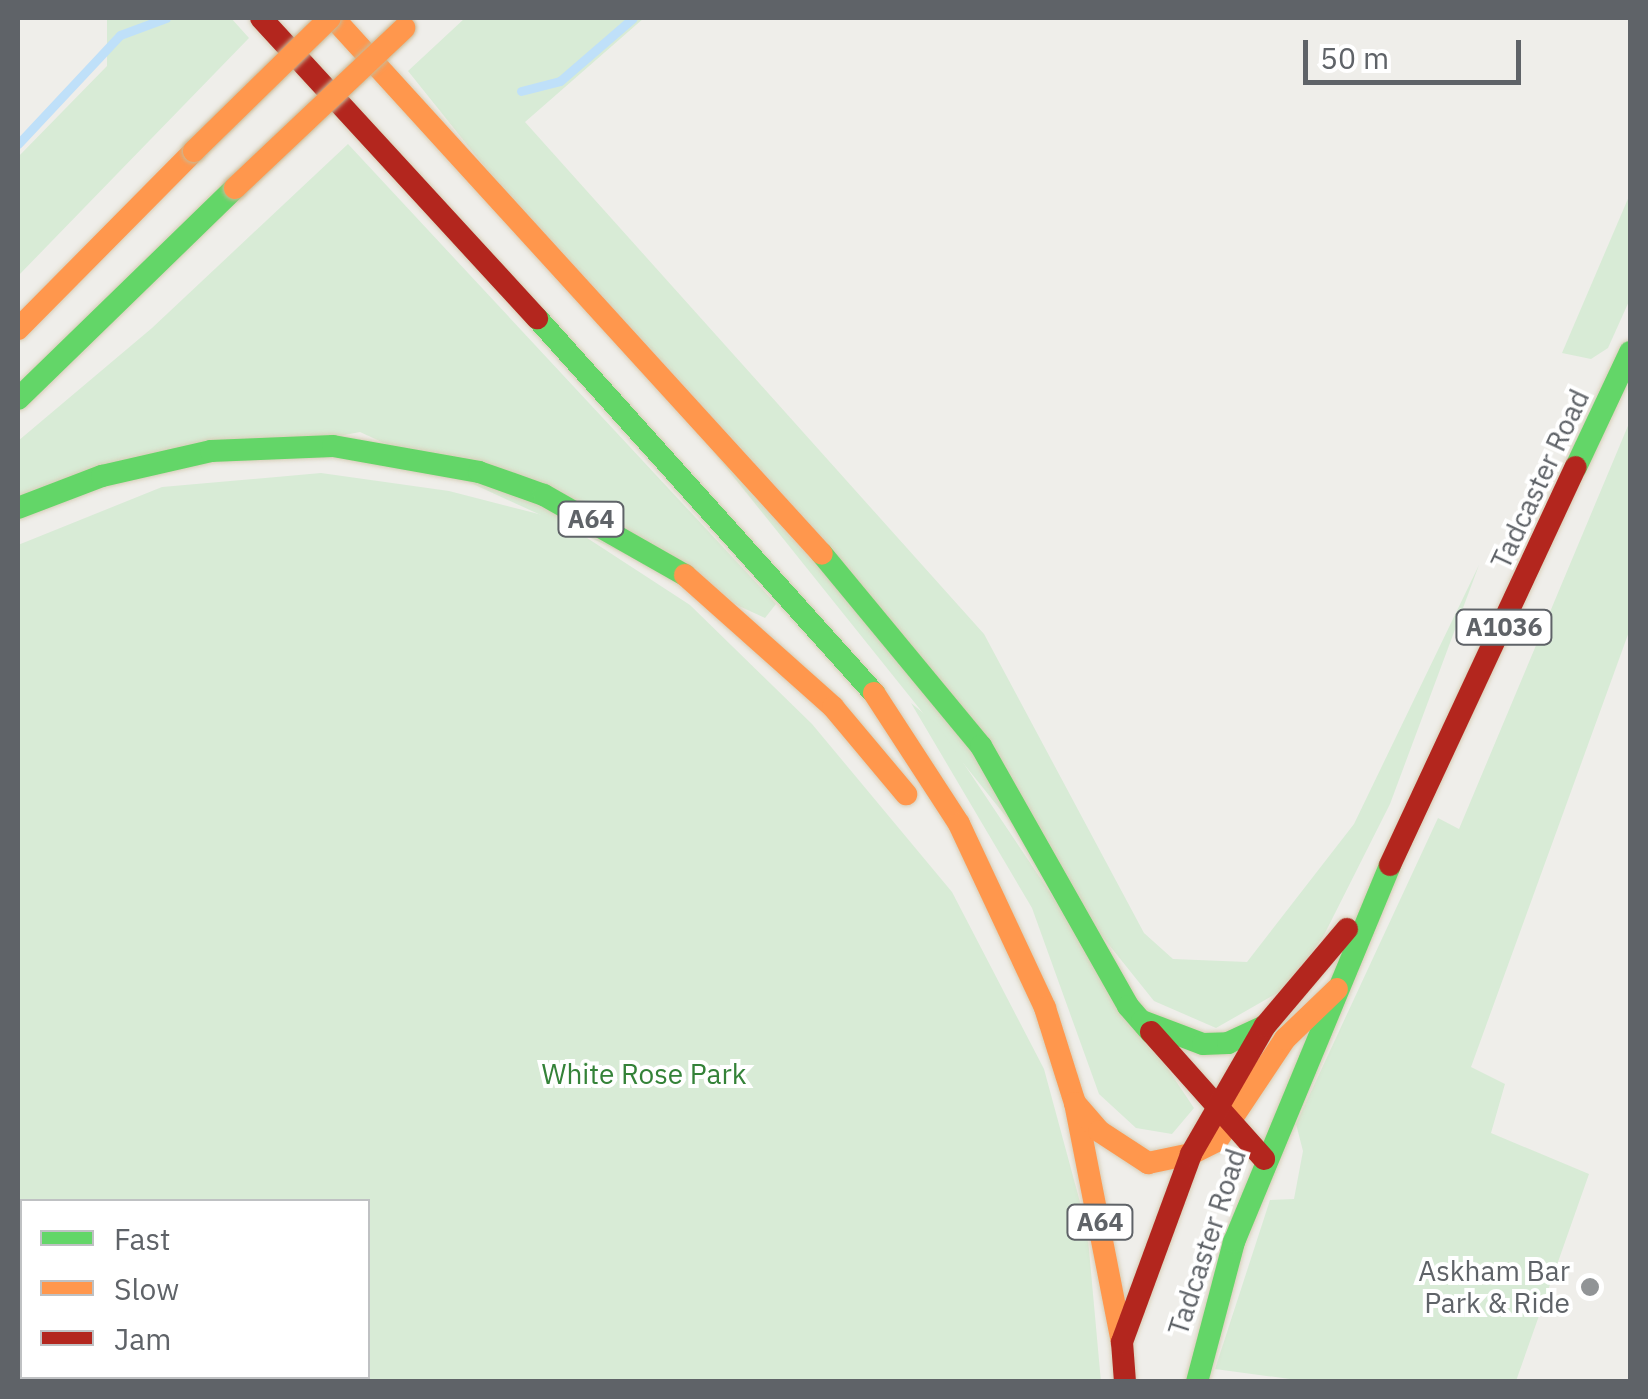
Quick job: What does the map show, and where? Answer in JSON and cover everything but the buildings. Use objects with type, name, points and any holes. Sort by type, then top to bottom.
[{"type":"main road","name":"A64","points":[[261,18],[830,637],[959,824],[1012,931],[1075,1103],[1122,1342]]},
{"type":"main road","points":[[18,329],[331,18],[878,615],[982,746],[1140,1020],[1264,1159]]},
{"type":"main road","points":[[18,399],[410,22]]},
{"type":"main road","name":"Tadcaster Road","points":[[1197,1382],[1264,1159],[1372,900],[1630,352]]},
{"type":"main road","name":"A64","points":[[18,508],[102,476],[211,451],[333,446],[478,472],[544,495],[692,578],[750,628],[833,707],[1012,931]]},
{"type":"main road","name":"Tadcaster Road","points":[[1124,1382],[1122,1342],[1191,1154],[1215,1104],[1265,1026],[1372,900]]},
{"type":"main road","points":[[1191,1154],[1232,1124],[1285,1038],[1337,989]]},
{"type":"main road","points":[[1140,1020],[1203,1044],[1228,1043],[1265,1026]]},
{"type":"main road","name":"A64","points":[[1075,1103],[1099,1131],[1148,1162],[1191,1154]]},
{"type":"green space","points":[[107,18],[231,18],[249,38],[18,276],[18,157],[107,66]]},
{"type":"green space","points":[[465,18],[644,18],[525,122],[984,634],[1144,933],[1173,959],[1247,962],[1354,824],[1479,565],[1390,804],[1324,935],[1288,987],[1216,1028],[1154,1001],[408,71]]},
{"type":"green space","points":[[348,144],[776,604],[765,618],[360,432],[18,497],[18,441],[152,328]]},
{"type":"green space","points":[[1630,194],[1630,299],[1608,348],[1591,359],[1562,353]]},
{"type":"green space","points":[[1630,421],[1630,629],[1471,1067],[1505,1084],[1491,1133],[1589,1174],[1516,1381],[1312,1382],[1215,1369],[1270,1200],[1294,1199],[1303,1151],[1296,1124],[1438,818],[1459,829]]},
{"type":"green space","name":"White Rose Park","points":[[321,473],[449,491],[558,519],[690,605],[812,724],[952,892],[1044,1069],[1087,1228],[1101,1382],[18,1382],[18,545],[162,487]]},
{"type":"green space","points":[[911,703],[938,725],[1194,1108],[1172,1134],[1136,1128],[1099,1094],[1032,908]]},
{"type":"waterway","points":[[18,144],[120,35],[166,18]]},
{"type":"waterway","points":[[521,91],[560,81],[633,18]]},
{"type":"traffic: fast","points":[[18,399],[235,188]]},
{"type":"traffic: fast","points":[[537,318],[874,693]]},
{"type":"traffic: fast","points":[[1576,467],[1630,352]]},
{"type":"traffic: fast","points":[[18,508],[102,476],[211,451],[333,446],[479,472],[544,495],[685,575]]},
{"type":"traffic: fast","points":[[822,554],[981,746],[1128,1006],[1151,1032]]},
{"type":"traffic: fast","points":[[1197,1382],[1234,1242],[1390,865]]},
{"type":"traffic: fast","points":[[1142,1021],[1203,1044],[1228,1043],[1265,1026]]},
{"type":"traffic: slow","points":[[194,151],[330,18]]},
{"type":"traffic: slow","points":[[338,23],[822,554]]},
{"type":"traffic: slow","points":[[235,188],[404,28]]},
{"type":"traffic: slow","points":[[18,329],[194,151]]},
{"type":"traffic: slow","points":[[685,575],[833,707],[906,794]]},
{"type":"traffic: slow","points":[[874,693],[959,824],[1045,1008],[1075,1103],[1122,1342]]},
{"type":"traffic: slow","points":[[1075,1103],[1099,1131],[1148,1163],[1191,1154],[1217,1141],[1285,1039],[1337,989]]},
{"type":"traffic: jam","points":[[261,18],[537,318]]},
{"type":"traffic: jam","points":[[1390,865],[1576,467]]},
{"type":"traffic: jam","points":[[1125,1382],[1122,1342],[1191,1154],[1265,1026],[1347,929]]},
{"type":"traffic: jam","points":[[1151,1032],[1264,1159]]},
{"type":"place","name":"Askham Bar Park & Ride","points":[[1590,1287]]}]
